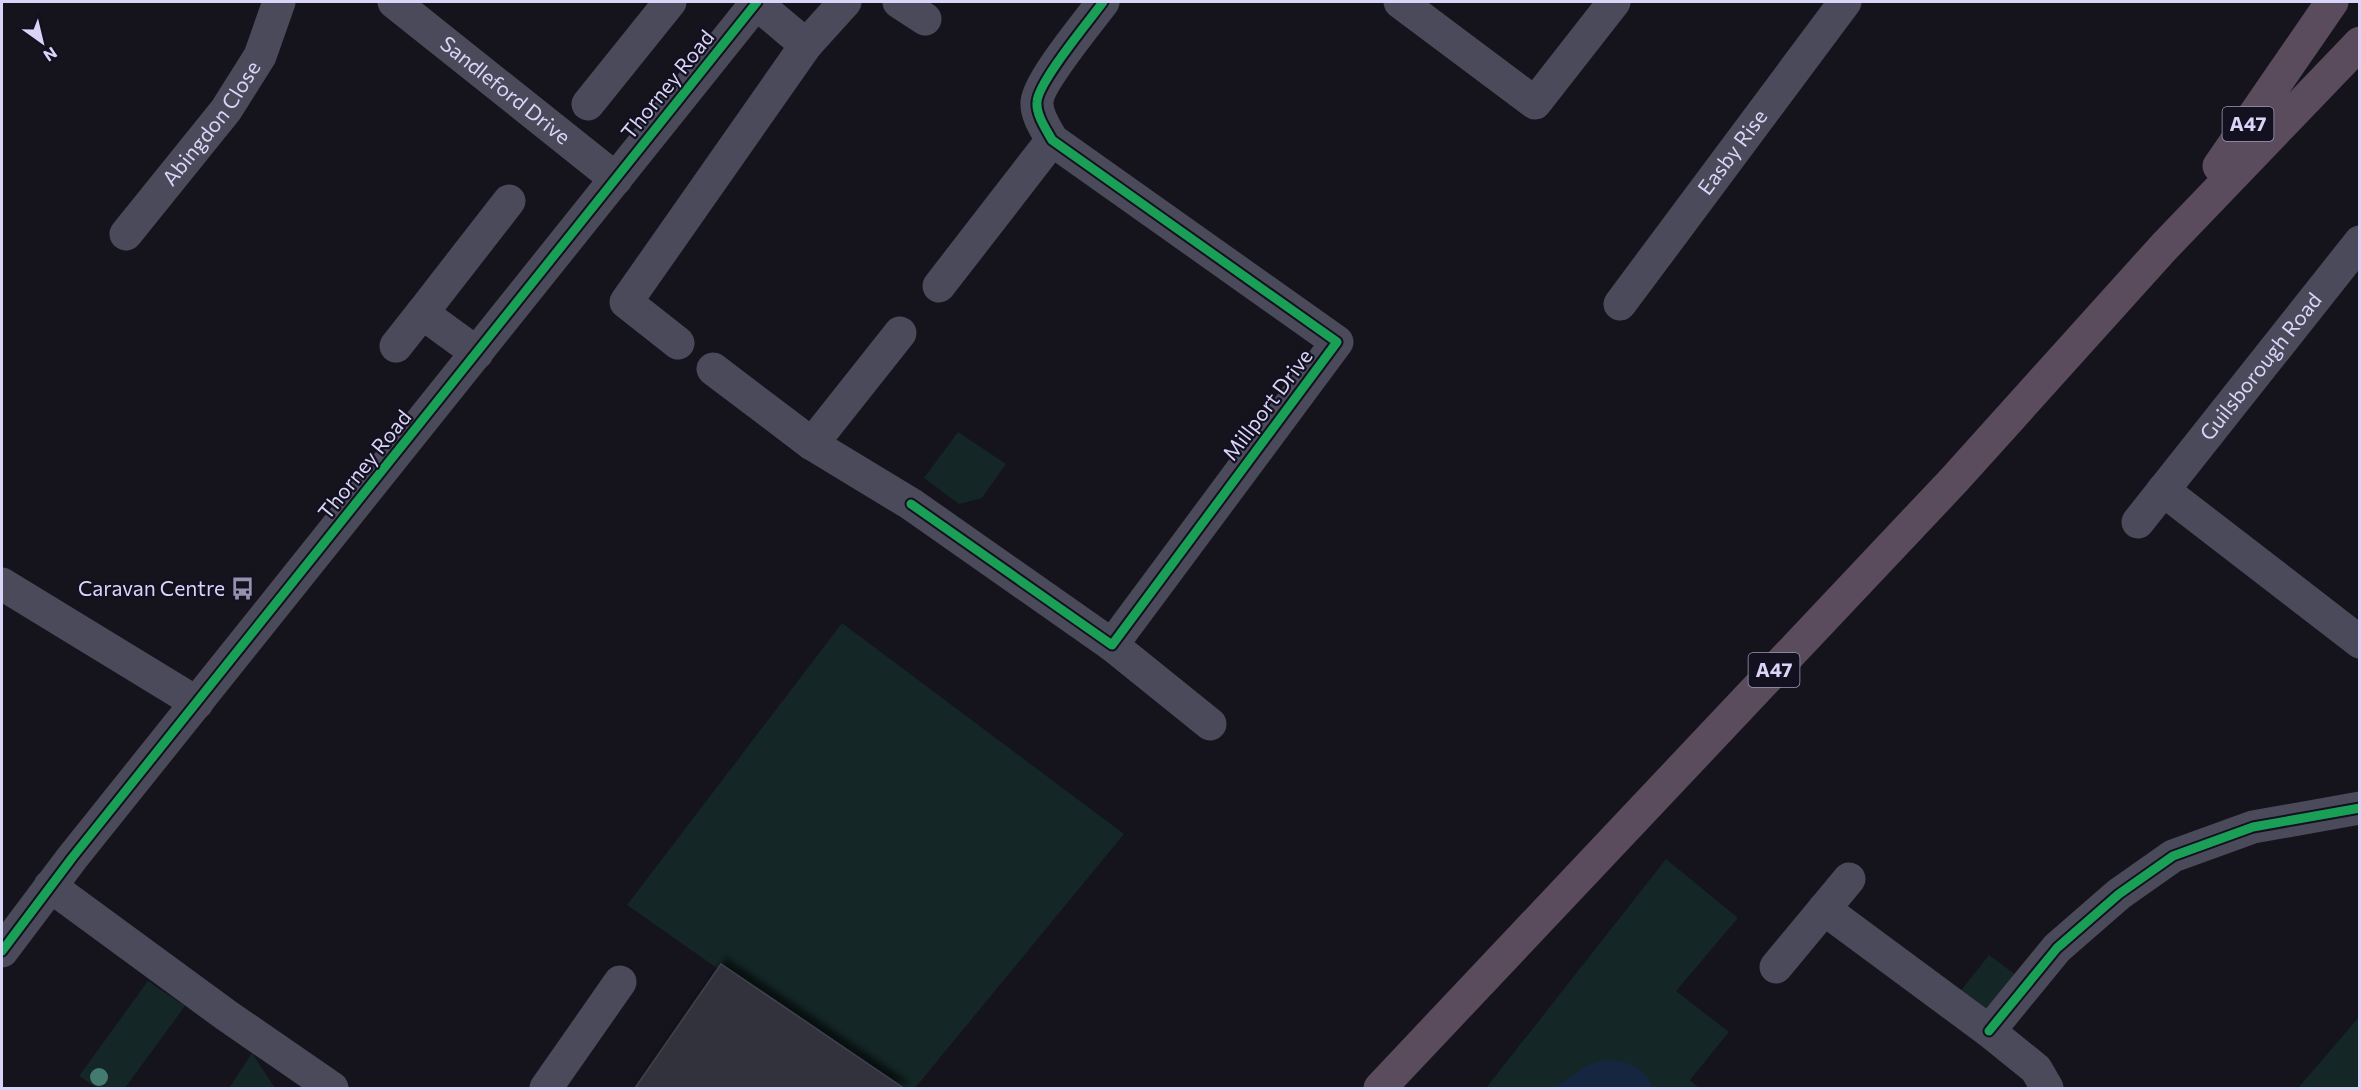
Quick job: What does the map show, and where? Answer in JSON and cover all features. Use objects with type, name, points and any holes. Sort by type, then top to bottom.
[{"type":"highway","name":"A47","points":[[2164,247],[2332,2]]},
{"type":"highway","name":"A47","points":[[1380,1089],[1954,480],[2164,247],[2360,43]]},
{"type":"street","name":"Sandleford Drive","points":[[394,2],[616,179]]},
{"type":"street","points":[[588,104],[670,2]]},
{"type":"street","name":"Thorney Road","points":[[2,951],[50,886],[756,2]]},
{"type":"street","points":[[756,2],[806,45]]},
{"type":"street","points":[[678,343],[626,302],[806,45],[845,2]]},
{"type":"street","name":"Millport Drive","points":[[1103,2],[1044,83],[1037,102],[1042,124],[1052,140],[1337,342],[1112,645]]},
{"type":"street","points":[[1400,2],[1535,103],[1614,2]]},
{"type":"street","name":"Easby Rise","points":[[1620,304],[1845,2]]},
{"type":"street","name":"Abingdon Close","points":[[126,234],[226,110],[260,56],[275,3]]},
{"type":"street","points":[[939,286],[1052,140]]},
{"type":"street","points":[[396,346],[509,201]]},
{"type":"street","name":"Guilsborough Road","points":[[2138,522],[2360,242]]},
{"type":"street","points":[[422,313],[477,353]]},
{"type":"street","points":[[812,444],[900,333]]},
{"type":"street","points":[[713,369],[812,444],[911,504],[1112,645],[1210,724]]},
{"type":"street","points":[[2163,490],[2360,642]]},
{"type":"street","points":[[2,584],[197,703]]},
{"type":"street","points":[[1989,1031],[2057,948],[2119,894],[2173,856],[2253,827],[2360,808]]},
{"type":"street","points":[[1785,957],[1849,879]]},
{"type":"street","points":[[50,886],[226,1015],[332,1089]]},
{"type":"street","points":[[1824,909],[1989,1031],[2036,1069],[2047,1089]]},
{"type":"street","points":[[546,1089],[620,982]]},
{"type":"shaded area","points":[[958,432],[1006,464],[982,498],[959,504],[924,478]]},
{"type":"shaded area","points":[[842,623],[1124,834],[915,1088],[888,1088],[627,905]]},
{"type":"shaded area","points":[[1666,859],[1738,918],[1676,991],[1729,1032],[1690,1080],[1699,1088],[1486,1088]]},
{"type":"shaded area","points":[[1989,955],[2028,984],[1989,1031],[1951,1003]]},
{"type":"shaded area","points":[[148,981],[185,1006],[125,1088],[97,1088],[79,1076]]},
{"type":"shaded area","points":[[2359,1017],[2359,1088],[2298,1088]]},
{"type":"shaded area","points":[[252,1053],[275,1088],[229,1088]]},
{"type":"water","points":[[1605,1060],[1621,1061],[1634,1066],[1645,1075],[1653,1088],[1554,1088],[1587,1065]]},
{"type":"building","points":[[721,964],[902,1087],[635,1088]]},
{"type":"cycle path","points":[[2,951],[72,858],[757,2]]},
{"type":"cycle path","points":[[911,504],[1112,645],[1337,342],[1052,140],[1038,112],[1037,102],[1040,93],[1055,67],[1103,2]]},
{"type":"cycle path","points":[[1989,1031],[2057,948],[2119,894],[2173,856],[2253,827],[2360,808]]},
{"type":"place","name":"Caravan Centre","points":[[243,589]]}]
